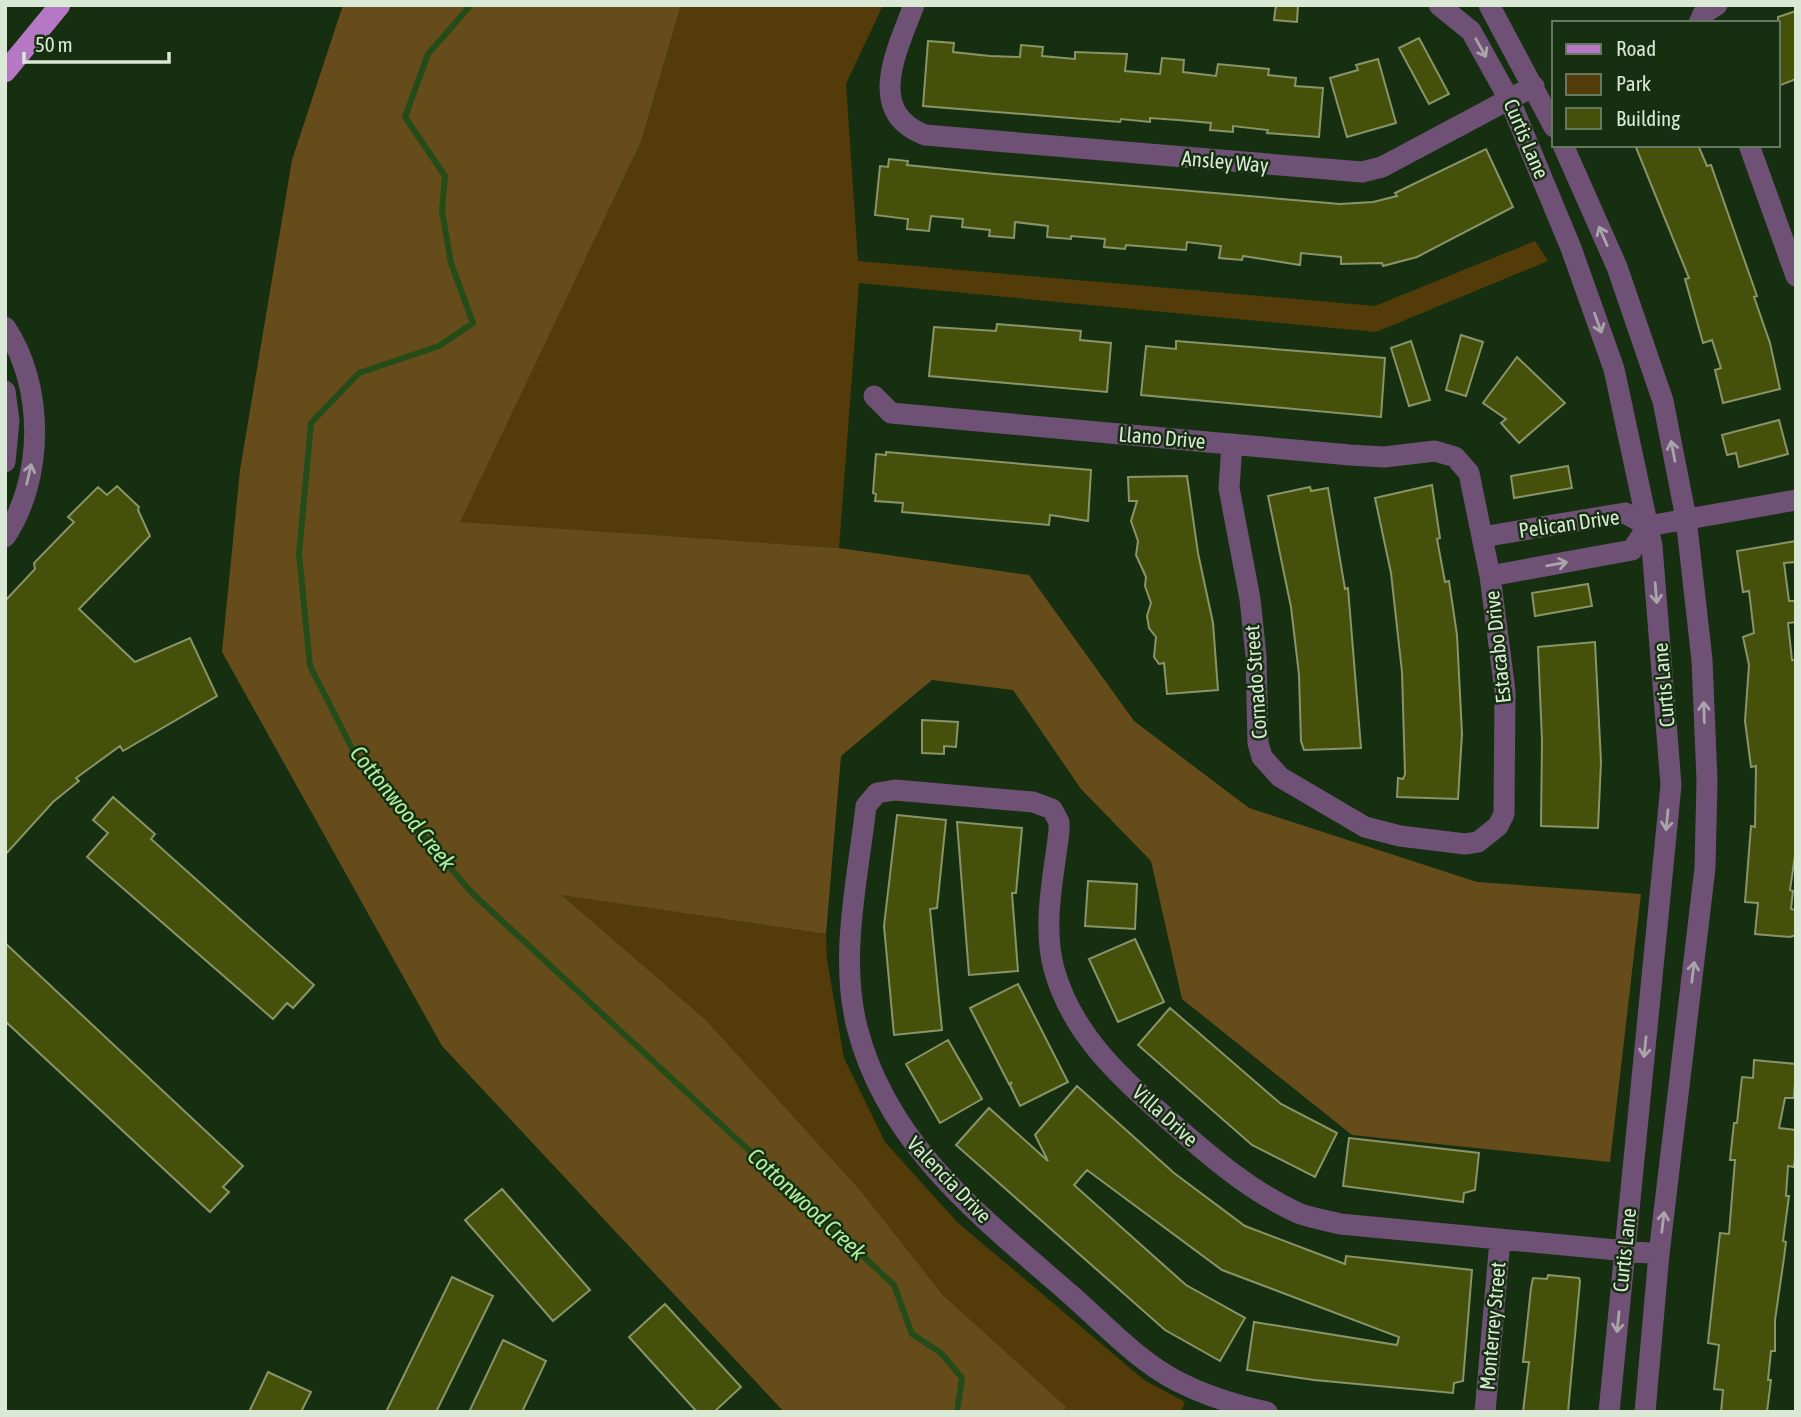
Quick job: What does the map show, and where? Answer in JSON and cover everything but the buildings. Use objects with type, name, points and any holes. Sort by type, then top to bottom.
[{"type":"main road","points":[[5,72],[60,5]]},
{"type":"street","name":"Ansley Way","points":[[914,5],[896,52],[889,87],[891,102],[900,120],[925,135],[1349,173],[1382,167],[1534,86]]},
{"type":"street","name":"Curtis Lane","points":[[1439,5],[1471,31],[1510,100],[1571,248],[1614,369],[1648,526],[1666,703],[1671,785],[1609,1412]]},
{"type":"street","name":"Curtis Lane","points":[[1489,5],[1552,123]]},
{"type":"street","points":[[1700,21],[1717,5]]},
{"type":"street","name":"Curtis Lane","points":[[1564,147],[1617,267],[1663,401],[1686,518],[1702,660],[1707,780],[1705,868],[1659,1254],[1645,1412]]},
{"type":"street","points":[[1750,147],[1790,238],[1796,276]]},
{"type":"street","points":[[5,327],[27,376],[34,419],[33,458],[24,496],[5,537]]},
{"type":"street","points":[[5,391],[9,421],[5,462]]},
{"type":"street","name":"Llano Drive","points":[[874,396],[891,413],[1384,457],[1435,451],[1455,457]]},
{"type":"street","name":"Cornado Street","points":[[1231,444],[1229,488],[1250,599],[1256,656],[1258,743],[1262,757],[1280,777],[1365,827],[1400,836],[1465,844],[1486,838]]},
{"type":"street","name":"Estacabo Drive","points":[[1455,457],[1469,472],[1490,576],[1505,691],[1504,814],[1498,826],[1486,838]]},
{"type":"street","points":[[1648,526],[1796,499]]},
{"type":"street","name":"Pelican Drive","points":[[1482,537],[1625,513],[1648,526],[1632,550],[1490,576]]},
{"type":"street","name":"Villa Drive","points":[[876,794],[895,790],[1033,802],[1052,809],[1057,817],[1059,831],[1048,925],[1050,948],[1054,968],[1075,1020],[1114,1071],[1224,1169],[1261,1193],[1314,1217],[1374,1229],[1659,1254]]},
{"type":"street","name":"Valencia Drive","points":[[876,794],[866,806],[851,940],[850,984],[861,1039],[889,1109],[918,1151],[963,1199],[1150,1365],[1202,1403],[1267,1412]]},
{"type":"street","name":"Monterrey Street","points":[[1485,1412],[1500,1240]]},
{"type":"green space","points":[[681,5],[883,5],[846,84],[858,261],[1375,306],[1535,241],[1548,261],[1376,332],[859,283],[839,548],[459,523],[641,142]]},
{"type":"green space","points":[[561,894],[826,934],[827,960],[844,1058],[885,1142],[957,1222],[1144,1380],[1185,1402],[1181,1412],[1063,1412],[1065,1407],[943,1295],[860,1190],[706,1020]]},
{"type":"shaded area","points":[[343,5],[681,5],[641,142],[460,522],[839,548],[1029,575],[1134,721],[1249,808],[1477,882],[1641,894],[1610,1162],[1352,1135],[1182,999],[1151,861],[1081,789],[1013,690],[932,680],[841,756],[826,934],[562,895],[706,1020],[860,1190],[943,1295],[1066,1407],[1063,1412],[784,1412],[442,1046],[222,652],[240,470],[292,160]]},
{"type":"waterway","name":"Cottonwood Creek","points":[[471,5],[428,54],[405,117],[445,176],[442,211],[451,263],[473,323],[439,346],[359,373],[311,423],[299,554],[310,666],[357,758],[472,893],[894,1285],[912,1334],[941,1353],[962,1378],[957,1412]]}]
